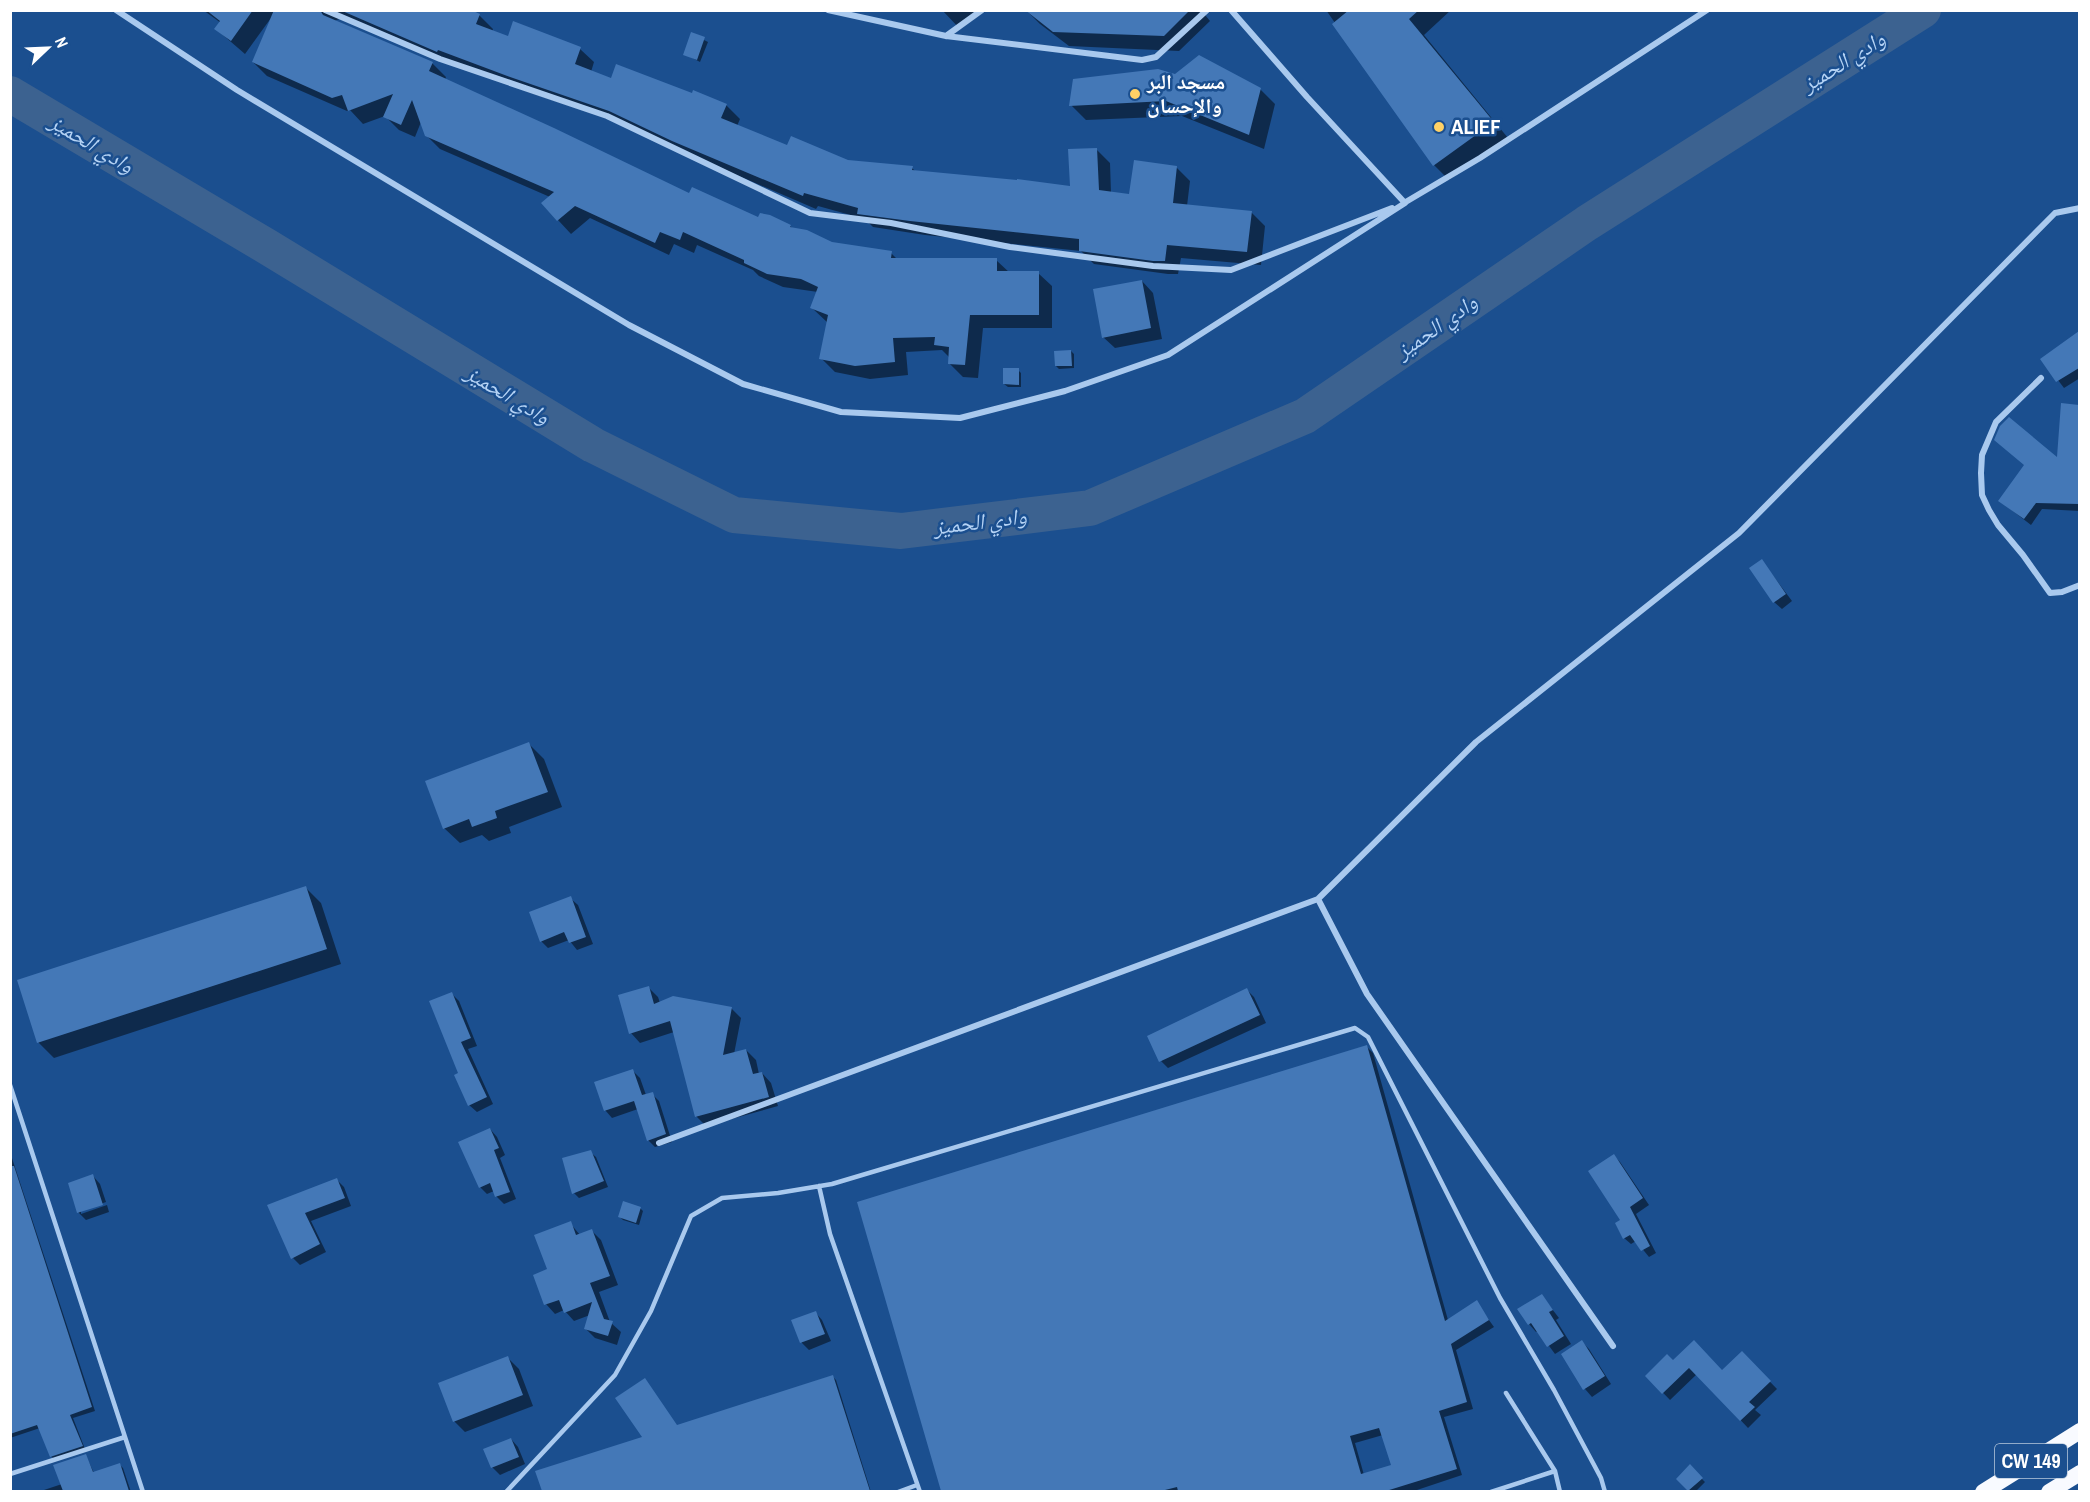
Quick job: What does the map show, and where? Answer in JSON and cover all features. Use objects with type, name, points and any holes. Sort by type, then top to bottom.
[{"type":"highway","name":"CW 149","points":[[1983,1491],[2079,1431]]},
{"type":"highway","name":"CW 149","points":[[2049,1491],[2079,1473]]},
{"type":"street","points":[[116,10],[237,90],[629,325],[743,384],[841,412],[960,418],[1065,391],[1168,355],[1480,158],[1707,10]]},
{"type":"street","points":[[325,10],[440,59],[607,116],[810,213],[891,223],[1010,247],[1153,266],[1231,270],[1406,203]]},
{"type":"street","points":[[828,10],[946,36],[1142,60],[1156,57],[1207,10]]},
{"type":"street","points":[[946,36],[982,10]]},
{"type":"street","points":[[1231,10],[1307,97],[1406,203]]},
{"type":"street","points":[[659,1143],[1318,899],[1476,742],[1739,533],[2055,213],[2079,208]]},
{"type":"street","points":[[2041,378],[1996,422],[1982,455],[1982,495],[1998,525],[2050,593],[2062,592],[2079,585]]},
{"type":"street","points":[[1318,899],[1367,994],[1613,1346]]},
{"type":"lane","points":[[506,1491],[615,1375],[651,1311],[691,1216],[722,1198],[778,1193],[832,1184],[1355,1028],[1368,1037],[1500,1298],[1554,1390],[1601,1478],[1605,1491]]},
{"type":"lane","points":[[10,1084],[143,1491]]},
{"type":"lane","points":[[819,1186],[830,1234],[920,1491]]},
{"type":"lane","points":[[1506,1393],[1555,1471],[1560,1491]]},
{"type":"lane","points":[[10,1473],[125,1437]]},
{"type":"lane","points":[[1491,1491],[1555,1471]]},
{"type":"lane","points":[[898,1491],[917,1485]]},
{"type":"building","points":[[206,10],[253,10],[231,41],[214,29],[220,21]]},
{"type":"building","points":[[274,10],[320,10],[323,15],[433,62],[429,71],[689,193],[692,187],[758,217],[760,213],[770,215],[791,225],[790,227],[807,230],[832,242],[892,251],[891,258],[997,258],[997,271],[1039,271],[1039,315],[970,315],[965,365],[948,364],[949,347],[934,345],[935,337],[893,338],[895,362],[855,366],[819,359],[828,315],[810,308],[818,287],[801,279],[767,274],[744,263],[744,260],[683,232],[680,240],[660,232],[655,243],[575,206],[557,221],[541,203],[554,192],[425,136],[412,100],[401,125],[383,117],[393,94],[348,111],[342,95],[332,98],[252,62]]},
{"type":"building","points":[[340,10],[471,10],[480,14],[476,24],[508,36],[513,21],[581,47],[575,64],[611,78],[616,64],[692,93],[693,90],[727,104],[721,118],[787,145],[791,136],[848,160],[913,166],[912,170],[1070,186],[1068,149],[1097,148],[1099,190],[1129,194],[1134,160],[1177,166],[1173,203],[1252,211],[1247,252],[1167,245],[1165,261],[1153,261],[1079,251],[1079,239],[857,214],[858,208],[804,193],[803,196],[672,141],[609,111],[438,50],[437,52]]},
{"type":"building","points":[[1025,10],[1190,10],[1164,36],[1053,32]]},
{"type":"building","points":[[1349,10],[1419,10],[1409,19],[1494,122],[1433,166],[1332,24]]},
{"type":"building","points":[[691,32],[705,37],[697,60],[683,55]]},
{"type":"building","points":[[1199,55],[1261,88],[1249,135],[1166,101],[1069,106],[1073,79],[1158,69],[1175,74]]},
{"type":"building","points":[[1142,280],[1151,328],[1102,338],[1093,289]]},
{"type":"building","points":[[2079,331],[2079,368],[2056,382],[2040,359]]},
{"type":"building","points":[[1071,350],[1072,366],[1055,366],[1054,351]]},
{"type":"building","points":[[1003,368],[1019,368],[1019,385],[1003,384]]},
{"type":"building","points":[[2061,403],[2079,405],[2079,504],[2036,503],[2024,519],[1998,501],[2024,465],[1994,440],[2000,426],[2009,417],[2057,457]]},
{"type":"building","points":[[1762,559],[1786,594],[1773,603],[1749,568]]},
{"type":"building","points":[[529,742],[548,792],[495,811],[497,818],[472,827],[469,819],[443,829],[425,781]]},
{"type":"building","points":[[306,886],[327,949],[37,1043],[17,980]]},
{"type":"building","points":[[571,896],[586,937],[569,943],[564,932],[540,942],[529,912]]},
{"type":"building","points":[[649,986],[654,1004],[673,996],[732,1007],[723,1055],[746,1049],[753,1074],[762,1072],[769,1097],[695,1117],[670,1021],[629,1034],[618,995]]},
{"type":"building","points":[[1247,988],[1260,1015],[1159,1062],[1147,1036]]},
{"type":"building","points":[[452,992],[471,1038],[461,1042],[487,1097],[468,1106],[454,1075],[458,1073],[429,1001]]},
{"type":"building","points":[[1367,1045],[1445,1321],[1477,1300],[1489,1320],[1451,1344],[1467,1402],[1439,1411],[1457,1469],[1386,1491],[1178,1491],[1177,1487],[1161,1491],[941,1491],[857,1202]],"holes":[[[1379,1428],[1391,1465],[1361,1474],[1350,1436]]]},
{"type":"building","points":[[633,1069],[642,1095],[653,1092],[666,1134],[647,1141],[634,1101],[604,1111],[594,1082]]},
{"type":"building","points":[[490,1128],[499,1148],[494,1150],[510,1192],[495,1197],[490,1183],[479,1188],[458,1142]]},
{"type":"building","points":[[591,1150],[604,1181],[572,1194],[562,1158]]},
{"type":"building","points":[[1614,1154],[1643,1198],[1630,1207],[1650,1246],[1641,1251],[1630,1235],[1623,1239],[1615,1223],[1620,1220],[1588,1171]]},
{"type":"building","points":[[10,1166],[14,1166],[92,1407],[70,1415],[83,1446],[50,1457],[37,1425],[10,1434]]},
{"type":"building","points":[[93,1174],[103,1205],[77,1213],[68,1183]]},
{"type":"building","points":[[337,1178],[345,1198],[305,1213],[320,1244],[291,1259],[267,1205]]},
{"type":"building","points":[[623,1201],[641,1207],[636,1223],[618,1217]]},
{"type":"building","points":[[571,1221],[576,1235],[592,1229],[610,1276],[590,1283],[604,1319],[613,1321],[608,1336],[584,1329],[592,1302],[564,1313],[559,1300],[544,1305],[533,1275],[547,1269],[534,1235]]},
{"type":"building","points":[[1542,1294],[1553,1310],[1549,1312],[1564,1336],[1547,1347],[1531,1323],[1528,1325],[1517,1309]]},
{"type":"building","points":[[816,1311],[825,1334],[800,1343],[791,1320]]},
{"type":"building","points":[[1582,1340],[1605,1376],[1583,1390],[1561,1354]]},
{"type":"building","points":[[1694,1340],[1722,1370],[1742,1351],[1771,1381],[1749,1402],[1755,1407],[1740,1421],[1689,1368],[1662,1394],[1645,1376],[1667,1354],[1673,1360]]},
{"type":"building","points":[[508,1356],[523,1395],[453,1422],[438,1383]]},
{"type":"building","points":[[833,1375],[870,1491],[542,1491],[535,1471],[642,1437],[615,1398],[645,1378],[677,1425]]},
{"type":"building","points":[[511,1438],[519,1457],[491,1468],[483,1449]]},
{"type":"building","points":[[86,1454],[93,1472],[120,1463],[129,1491],[63,1491],[53,1465]]},
{"type":"building","points":[[1690,1464],[1703,1478],[1688,1491],[1676,1479]]},
{"type":"waterway","name":"وادي الحميز","points":[[10,94],[266,246],[593,445],[734,515],[901,531],[1090,508],[1305,416],[1587,223],[1923,10]]},
{"type":"place","name":"مسجد البر والإحسان","points":[[1135,94]]},
{"type":"place","name":"ALIEF","points":[[1439,127]]}]
